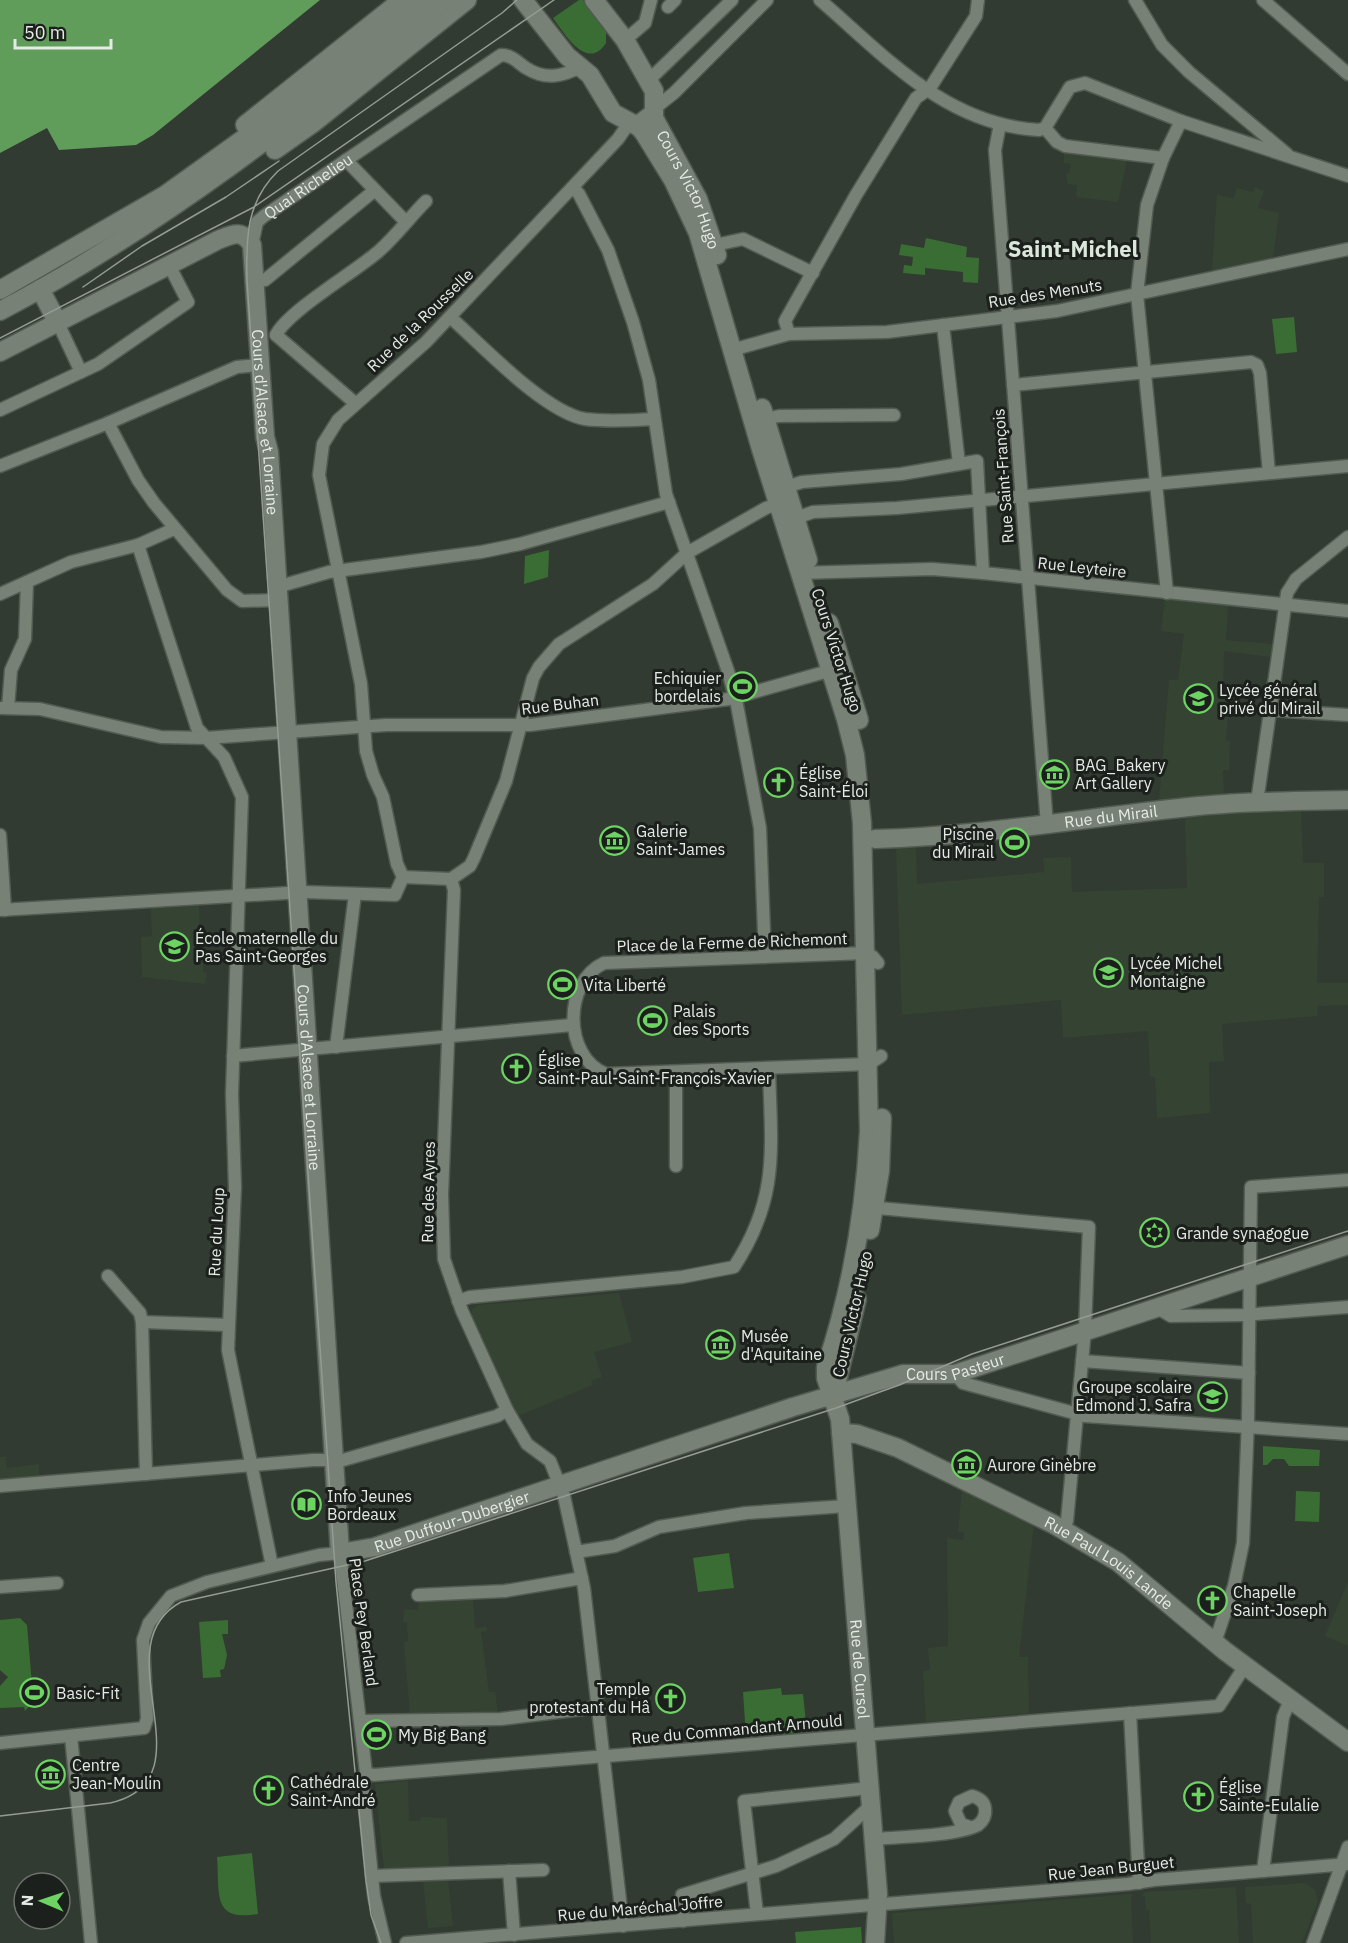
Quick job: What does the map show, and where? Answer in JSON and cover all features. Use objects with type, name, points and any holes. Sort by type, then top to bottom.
[{"type":"main road","points":[[170,201],[235,133],[402,0]]},
{"type":"main road","points":[[170,201],[422,0]]},
{"type":"main road","points":[[0,311],[40,289],[170,201],[250,154],[445,0]]},
{"type":"main road","points":[[0,290],[170,201],[272,152],[312,124],[467,0]]},
{"type":"main road","name":"Cours Victor Hugo","points":[[523,0],[567,56],[590,75],[613,112],[639,127],[644,133],[685,205],[765,419],[796,518],[806,573]]},
{"type":"main road","name":"Cours Victor Hugo","points":[[594,0],[625,40],[649,80],[655,96],[654,109],[657,123],[698,199],[715,245],[738,348],[778,504],[806,573],[836,661],[855,755],[869,839],[875,1060],[870,1131],[875,1208],[847,1288],[826,1367],[826,1378],[833,1396],[841,1433]]},
{"type":"main road","points":[[0,352],[235,233],[246,236],[252,245]]},
{"type":"main road","name":"Cours d'Alsace et Lorraine","points":[[252,245],[255,281],[267,336],[260,365],[308,1050],[340,1553]]},
{"type":"main road","points":[[40,289],[58,323]]},
{"type":"main road","name":"Rue du Mirail","points":[[869,839],[1047,825],[1257,802],[1348,800]]},
{"type":"main road","name":"Cours Pasteur","points":[[560,1484],[813,1400],[903,1374],[956,1374],[1348,1245]]},
{"type":"main road","name":"Rue de Cursol","points":[[841,1433],[874,1839],[877,1905],[875,1943]]},
{"type":"main road","name":"Rue Paul Louis Lande","points":[[841,1433],[856,1434],[898,1448],[1064,1530],[1118,1562],[1245,1666],[1348,1742]]},
{"type":"main road","name":"Rue Duffour-Dubergier","points":[[340,1553],[386,1544],[560,1484]]},
{"type":"street","points":[[649,80],[732,0]]},
{"type":"street","points":[[629,123],[640,120],[683,85],[767,0]]},
{"type":"street","points":[[820,0],[926,92],[961,112],[1000,124],[1027,129],[1045,128]]},
{"type":"street","points":[[789,333],[784,321],[856,195],[916,98],[926,92],[976,16],[978,0]]},
{"type":"street","points":[[1135,0],[1162,45],[1204,85],[1293,159]]},
{"type":"street","points":[[1263,0],[1348,74]]},
{"type":"street","points":[[625,40],[661,5]]},
{"type":"street","name":"Quai Richelieu","points":[[252,245],[257,222],[264,216],[501,55],[509,55],[528,69],[548,76],[562,76],[580,67]]},
{"type":"street","points":[[1045,128],[1064,92],[1078,82],[1085,83],[1181,121],[1348,176]]},
{"type":"street","points":[[1167,593],[1137,294],[1147,205],[1163,158],[1181,121]]},
{"type":"street","name":"Rue de la Rousselle","points":[[403,877],[397,864],[383,797],[369,766],[363,727],[361,684],[318,463],[323,444],[338,420],[426,342],[573,188],[618,139],[629,123]]},
{"type":"street","name":"Rue Saint-François","points":[[1000,124],[995,150],[1047,825]]},
{"type":"street","points":[[1045,128],[1057,142],[1065,146],[1163,158]]},
{"type":"street","points":[[346,160],[406,222]]},
{"type":"street","points":[[573,188],[579,194],[608,250],[641,349],[654,419],[660,468],[669,502],[736,698],[755,794],[760,844],[765,957]]},
{"type":"street","points":[[255,281],[265,280],[375,190]]},
{"type":"street","points":[[355,404],[267,336],[379,251],[426,201]]},
{"type":"street","points":[[715,245],[743,239],[813,273]]},
{"type":"street","name":"Rue des Menuts","points":[[738,348],[789,333],[887,332],[1057,311],[1348,249]]},
{"type":"street","points":[[0,411],[107,359],[188,302],[169,265]]},
{"type":"street","points":[[450,317],[524,383],[566,412],[584,418],[620,421],[654,419]]},
{"type":"street","points":[[58,323],[81,372]]},
{"type":"street","points":[[943,325],[959,464]]},
{"type":"street","points":[[1013,385],[1251,363],[1257,365],[1260,373],[1269,473]]},
{"type":"street","points":[[0,466],[108,423],[237,367],[260,365]]},
{"type":"street","points":[[765,419],[779,416],[894,415]]},
{"type":"street","points":[[108,423],[138,480],[174,529],[242,601],[254,602],[338,571],[479,552],[520,544],[669,502]]},
{"type":"street","points":[[786,487],[802,482],[901,474],[977,461],[983,573]]},
{"type":"street","points":[[796,518],[813,512],[980,500],[1348,466]]},
{"type":"street","points":[[0,835],[2,910],[297,892],[388,895],[398,894],[403,877],[451,879],[470,866],[506,781],[533,678],[559,644],[653,584],[687,554],[766,508],[778,504]]},
{"type":"street","points":[[0,594],[71,562],[138,545],[174,529]]},
{"type":"street","points":[[1257,802],[1285,605],[1290,586],[1348,537]]},
{"type":"street","name":"Rue du Loup","points":[[138,545],[197,728],[229,765],[242,797],[233,1056],[235,1187],[228,1325],[231,1372],[272,1566]]},
{"type":"street","name":"Rue Leyteire","points":[[806,573],[932,569],[1348,611]]},
{"type":"street","points":[[4,708],[11,670],[25,639],[27,582]]},
{"type":"street","name":"Rue Buhan","points":[[4,708],[40,709],[161,737],[206,738],[363,727],[520,725],[736,698],[836,661]]},
{"type":"street","points":[[1270,710],[1348,715]]},
{"type":"street","name":"Rue des Ayres","points":[[451,879],[454,890],[442,1232],[444,1259],[458,1301],[507,1410],[527,1444],[550,1461],[560,1484],[582,1578],[605,1756],[613,1857],[622,1926]]},
{"type":"street","points":[[336,1047],[355,894]]},
{"type":"street","name":"Place de la Ferme de Richemont","points":[[572,1025],[574,1007],[588,975],[594,968],[604,963],[765,957],[872,958]]},
{"type":"street","points":[[233,1056],[572,1025],[584,1056],[595,1070],[606,1074],[769,1068],[875,1060]]},
{"type":"street","points":[[458,1301],[470,1297],[682,1277],[729,1270],[734,1267],[758,1227],[771,1158],[769,1068]]},
{"type":"street","points":[[676,1072],[676,1166]]},
{"type":"street","points":[[1215,1642],[1243,1551],[1248,1428],[1251,1186],[1348,1180]]},
{"type":"street","points":[[875,1208],[1089,1227],[1085,1330],[1067,1521],[1064,1530]]},
{"type":"street","points":[[108,1276],[140,1313],[142,1322],[147,1474]]},
{"type":"street","points":[[1156,1307],[1171,1316],[1348,1308]]},
{"type":"street","points":[[142,1322],[228,1325]]},
{"type":"street","points":[[1082,1361],[1249,1373]]},
{"type":"street","points":[[956,1374],[963,1383],[1077,1414],[1348,1434]]},
{"type":"street","points":[[0,1486],[343,1460],[467,1425],[507,1410]]},
{"type":"street","points":[[576,1552],[615,1546],[659,1527],[746,1513],[846,1506]]},
{"type":"street","name":"Place Pey Berland","points":[[71,1736],[144,1728],[147,1719],[143,1640],[149,1623],[171,1596],[186,1588],[272,1566],[319,1555],[340,1553],[366,1773],[363,1788],[372,1876],[385,1943]]},
{"type":"street","points":[[418,1595],[505,1590],[582,1578]]},
{"type":"street","points":[[0,1587],[57,1583]]},
{"type":"street","name":"Rue du Commandant Arnould","points":[[366,1773],[374,1775],[1219,1706],[1245,1666]]},
{"type":"street","points":[[1263,1871],[1283,1716],[1290,1700]]},
{"type":"street","points":[[360,1721],[501,1719],[599,1707]]},
{"type":"street","points":[[1130,1713],[1139,1883]]},
{"type":"street","points":[[0,1743],[71,1736],[91,1943]]},
{"type":"street","points":[[757,1914],[744,1801],[870,1788]]},
{"type":"street","points":[[683,1921],[682,1895],[776,1866],[834,1839],[863,1813],[871,1809]]},
{"type":"street","points":[[874,1839],[950,1832],[970,1827]]},
{"type":"street","points":[[1313,1943],[1345,1864],[1348,1847]]},
{"type":"street","name":"Rue Jean Burguet","points":[[877,1905],[1345,1864]]},
{"type":"street","points":[[372,1876],[543,1870]]},
{"type":"street","points":[[509,1871],[513,1935]]},
{"type":"street","name":"Rue du Maréchal Joffre","points":[[406,1943],[877,1905]]},
{"type":"shaded area","points":[[0,0],[320,0],[153,135],[136,145],[59,150],[47,128],[0,153]]},
{"type":"shaded area","points":[[579,0],[583,0],[606,31],[606,43],[599,51],[591,54],[584,52],[570,41],[553,18]]},
{"type":"shaded area","points":[[1064,152],[1127,160],[1118,202],[1076,197],[1077,185],[1068,184],[1067,181],[1066,174],[1069,173],[1071,164],[1064,163]]},
{"type":"shaded area","points":[[1255,187],[1264,191],[1258,208],[1279,213],[1273,258],[1212,270],[1217,194],[1233,199],[1237,188],[1253,192]]},
{"type":"shaded area","points":[[926,238],[967,247],[966,257],[979,258],[978,283],[963,282],[963,272],[925,268],[925,275],[903,273],[904,265],[912,266],[913,257],[899,255],[901,244],[924,248]]},
{"type":"shaded area","points":[[1294,317],[1297,352],[1276,354],[1272,319]]},
{"type":"shaded area","points":[[549,550],[548,577],[524,584],[525,556]]},
{"type":"shaded area","name":"Lycée général privé du Mirail","points":[[1165,598],[1228,606],[1226,640],[1272,644],[1270,657],[1224,651],[1223,696],[1229,697],[1226,741],[1230,742],[1229,770],[1223,770],[1224,795],[1159,802],[1169,680],[1178,680],[1184,634],[1161,631]]},
{"type":"shaded area","name":"Lycée Michel Montaigne","points":[[1301,809],[1303,863],[1324,863],[1324,897],[1319,897],[1317,983],[1348,983],[1348,1005],[1317,1006],[1318,1016],[1222,1024],[1224,1061],[1209,1062],[1210,1113],[1157,1118],[1155,1077],[1150,1076],[1148,1031],[1063,1038],[1061,1000],[902,1015],[896,848],[916,847],[917,884],[1044,872],[1043,858],[1071,857],[1072,892],[1187,888],[1185,817]]},
{"type":"shaded area","name":"École maternelle du Pas Saint-Georges","points":[[199,906],[200,943],[206,944],[203,972],[207,973],[205,984],[142,977],[141,937],[152,936],[151,908]]},
{"type":"shaded area","points":[[619,1293],[632,1342],[594,1352],[602,1377],[591,1381],[593,1385],[518,1416],[478,1334],[471,1317],[472,1309],[478,1305]]},
{"type":"shaded area","points":[[1263,1446],[1320,1450],[1319,1466],[1289,1466],[1284,1459],[1273,1459],[1267,1465],[1263,1465]]},
{"type":"shaded area","points":[[0,1457],[6,1457],[7,1468],[39,1464],[39,1475],[0,1479]]},
{"type":"shaded area","points":[[962,1487],[1034,1524],[1019,1657],[1028,1657],[1029,1713],[926,1722],[923,1671],[930,1670],[928,1648],[948,1646],[947,1538],[963,1540],[964,1532],[958,1532]]},
{"type":"shaded area","points":[[1296,1491],[1320,1492],[1319,1522],[1295,1521]]},
{"type":"shaded area","points":[[729,1553],[734,1588],[698,1592],[693,1558]]},
{"type":"shaded area","points":[[1348,1582],[1348,1646],[1325,1636]]},
{"type":"shaded area","points":[[473,1598],[475,1628],[486,1627],[487,1631],[481,1632],[489,1692],[495,1692],[498,1714],[410,1714],[404,1642],[408,1641],[407,1622],[403,1622],[404,1609],[418,1610],[419,1600]]},
{"type":"shaded area","points":[[20,1618],[27,1625],[33,1697],[37,1697],[25,1711],[24,1707],[0,1708],[0,1686],[8,1677],[0,1670],[0,1620]]},
{"type":"shaded area","points":[[228,1620],[228,1634],[222,1634],[227,1655],[224,1669],[220,1670],[221,1677],[203,1678],[199,1622]]},
{"type":"shaded area","points":[[781,1688],[782,1695],[803,1694],[807,1732],[746,1737],[743,1692]]},
{"type":"shaded area","points":[[408,1781],[409,1821],[420,1821],[421,1817],[447,1818],[449,1868],[384,1869],[375,1784]]},
{"type":"shaded area","points":[[252,1853],[258,1914],[232,1914],[221,1902],[217,1857]]},
{"type":"shaded area","points":[[448,1879],[453,1926],[428,1928],[423,1880]]},
{"type":"shaded area","points":[[1305,1883],[1315,1890],[1318,1901],[1302,1943],[1253,1943],[1251,1904],[1246,1903],[1245,1887]]},
{"type":"shaded area","points":[[1236,1887],[1239,1943],[1151,1943],[1149,1910],[1146,1910],[1145,1896],[1142,1896],[1145,1892]]},
{"type":"shaded area","points":[[1130,1894],[1134,1896],[1131,1897],[1133,1943],[894,1943],[892,1913]]},
{"type":"shaded area","points":[[861,1927],[862,1943],[796,1943],[795,1932]]},
{"type":"tram line","points":[[381,1943],[371,1915],[366,1881],[336,1582],[247,280],[248,235],[250,221],[260,195],[278,171],[502,13],[517,0]]},
{"type":"tram line","points":[[0,338],[254,207],[554,0]]},
{"type":"tram line","points":[[83,287],[142,246],[226,197],[279,161]]},
{"type":"tram line","points":[[0,1816],[110,1803],[140,1790],[153,1768],[157,1741],[150,1679],[150,1649],[159,1622],[181,1602],[365,1561],[836,1408],[899,1385],[972,1354],[1348,1231]]},
{"type":"place","name":"Echiquier bordelais","points":[[742,687]]},
{"type":"place","name":"Lycée général privé du Mirail","points":[[1198,699]]},
{"type":"place","name":"BAG_Bakery Art Gallery","points":[[1054,774]]},
{"type":"place","name":"Église Saint-Éloi","points":[[778,782]]},
{"type":"place","name":"Galerie Saint-James","points":[[615,840]]},
{"type":"place","name":"Piscine du Mirail","points":[[1015,843]]},
{"type":"place","name":"École maternelle du Pas Saint-Georges","points":[[174,947]]},
{"type":"place","name":"Lycée Michel Montaigne","points":[[1109,972]]},
{"type":"place","name":"Vita Liberté","points":[[563,985]]},
{"type":"place","name":"Palais des Sports","points":[[652,1020]]},
{"type":"place","name":"Église Saint-Paul-Saint-François-Xavier","points":[[517,1069]]},
{"type":"place","name":"Grande synagogue","points":[[1155,1233]]},
{"type":"place","name":"Musée d'Aquitaine","points":[[720,1345]]},
{"type":"place","name":"Groupe scolaire Edmond J. Safra","points":[[1213,1396]]},
{"type":"place","name":"Aurore Ginèbre","points":[[966,1465]]},
{"type":"place","name":"Info Jeunes Bordeaux","points":[[306,1505]]},
{"type":"place","name":"Chapelle Saint-Joseph","points":[[1212,1601]]},
{"type":"place","name":"Basic-Fit","points":[[35,1693]]},
{"type":"place","name":"Temple protestant du Hâ","points":[[671,1698]]},
{"type":"place","name":"My Big Bang","points":[[377,1735]]},
{"type":"place","name":"Centre Jean-Moulin","points":[[51,1774]]},
{"type":"place","name":"Cathédrale Saint-André","points":[[269,1791]]},
{"type":"place","name":"Église Sainte-Eulalie","points":[[1198,1796]]},
{"type":"district","name":"Saint-Michel","points":[[1073,248]]}]
